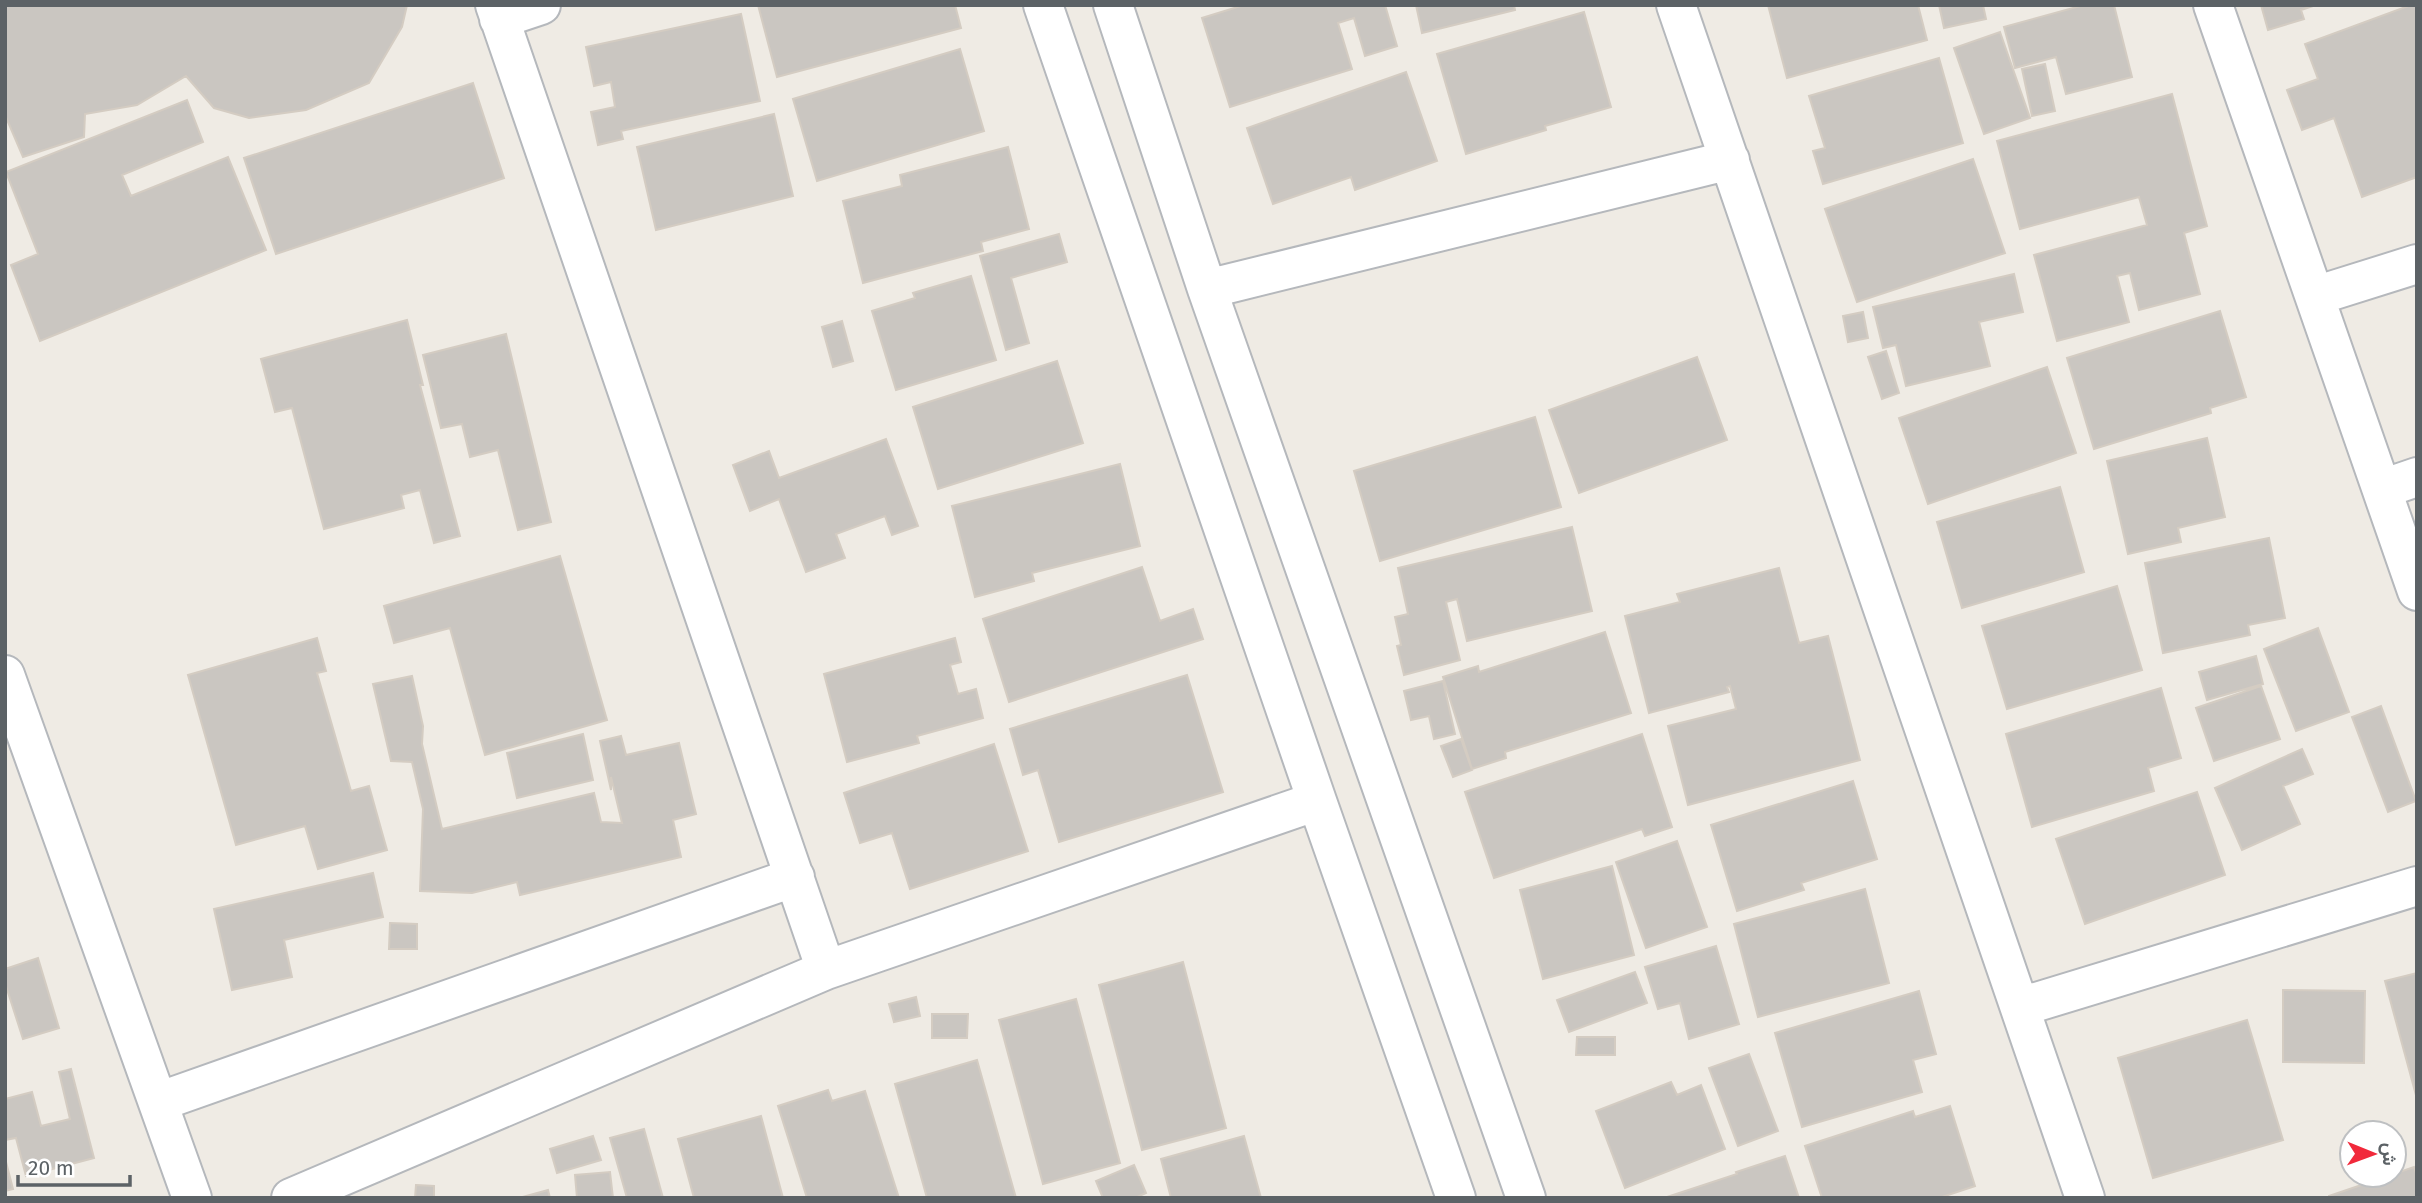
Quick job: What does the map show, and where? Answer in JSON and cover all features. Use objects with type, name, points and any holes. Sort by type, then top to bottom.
[{"type":"street","points":[[541,5],[497,12],[827,970]]},
{"type":"street","points":[[1043,5],[1456,1198]]},
{"type":"street","points":[[1113,5],[1207,289],[1526,1198]]},
{"type":"street","points":[[1676,5],[2085,1198]]},
{"type":"street","points":[[2213,5],[2315,296],[2399,483],[2417,591]]},
{"type":"street","points":[[1207,289],[1730,160]]},
{"type":"street","points":[[2315,296],[2417,264]]},
{"type":"street","points":[[5,675],[192,1198]]},
{"type":"street","points":[[291,1198],[827,970],[1317,802]]},
{"type":"street","points":[[158,1102],[795,877]]},
{"type":"street","points":[[2020,1007],[2417,886]]},
{"type":"building","points":[[5,5],[407,5],[402,27],[369,83],[306,110],[249,118],[214,108],[186,76],[137,105],[85,114],[84,137],[23,157],[5,115]]},
{"type":"building","points":[[758,5],[955,5],[961,28],[777,77]]},
{"type":"building","points":[[1244,5],[1385,5],[1397,46],[1365,56],[1354,18],[1338,23],[1352,69],[1230,107],[1202,18]]},
{"type":"building","points":[[1416,5],[1514,5],[1515,10],[1422,33]]},
{"type":"building","points":[[1768,5],[1918,5],[1927,40],[1787,78]]},
{"type":"building","points":[[1939,5],[1983,5],[1986,19],[1944,28]]},
{"type":"building","points":[[2084,5],[2114,5],[2132,77],[2066,94],[2056,57],[2015,68],[2004,27]]},
{"type":"building","points":[[2261,5],[2316,5],[2301,10],[2304,19],[2268,30]]},
{"type":"building","points":[[2417,5],[2417,177],[2362,197],[2334,118],[2302,130],[2287,90],[2318,79],[2305,44]]},
{"type":"building","points":[[1584,12],[1611,107],[1545,126],[1546,130],[1466,154],[1437,54]]},
{"type":"building","points":[[741,14],[760,101],[621,131],[623,139],[598,145],[591,112],[615,107],[611,82],[594,86],[586,47]]},
{"type":"building","points":[[2000,32],[2030,118],[1984,134],[1954,48]]},
{"type":"building","points":[[960,49],[984,131],[817,181],[793,99]]},
{"type":"building","points":[[1939,58],[1963,143],[1823,184],[1813,151],[1825,148],[1809,96]]},
{"type":"building","points":[[2045,64],[2055,111],[2032,116],[2022,69]]},
{"type":"building","points":[[1406,72],[1437,161],[1355,190],[1351,177],[1273,204],[1247,128]]},
{"type":"building","points":[[473,83],[504,178],[276,254],[244,158]]},
{"type":"building","points":[[2172,94],[2207,226],[2184,233],[2200,294],[2139,310],[2130,273],[2117,276],[2129,322],[2057,341],[2034,255],[2147,225],[2139,197],[2020,229],[1997,141]]},
{"type":"building","points":[[187,100],[203,142],[122,175],[131,196],[228,157],[266,250],[40,341],[11,265],[38,254],[6,172]]},
{"type":"building","points":[[774,114],[793,196],[656,230],[637,147]]},
{"type":"building","points":[[1008,147],[1029,229],[981,242],[983,251],[863,283],[843,201],[902,186],[900,175]]},
{"type":"building","points":[[1973,159],[2005,253],[1857,302],[1825,209]]},
{"type":"building","points":[[1059,234],[1067,262],[1011,278],[1029,343],[1006,350],[980,256]]},
{"type":"building","points":[[2014,274],[2023,312],[1979,322],[1990,366],[1906,386],[1896,345],[1883,348],[1873,307]]},
{"type":"building","points":[[971,276],[996,360],[896,390],[872,311],[915,298],[913,293]]},
{"type":"building","points":[[2220,311],[2246,397],[2210,408],[2211,413],[2094,449],[2067,358]]},
{"type":"building","points":[[1863,312],[1868,338],[1848,342],[1843,316]]},
{"type":"building","points":[[407,320],[423,385],[420,385],[460,536],[434,543],[420,490],[401,495],[404,508],[324,529],[292,408],[275,412],[261,359]]},
{"type":"building","points":[[842,321],[853,361],[833,367],[822,327]]},
{"type":"building","points":[[506,334],[551,522],[518,530],[498,450],[470,457],[462,424],[441,428],[423,355]]},
{"type":"building","points":[[1886,351],[1899,393],[1882,399],[1868,357]]},
{"type":"building","points":[[1697,357],[1727,440],[1579,493],[1549,410]]},
{"type":"building","points":[[1057,361],[1083,443],[938,489],[913,407]]},
{"type":"building","points":[[2047,367],[2076,453],[1928,504],[1899,418]]},
{"type":"building","points":[[1535,417],[1561,507],[1380,561],[1354,471]]},
{"type":"building","points":[[2207,438],[2225,517],[2178,528],[2181,542],[2128,554],[2107,461]]},
{"type":"building","points":[[886,439],[918,526],[892,535],[885,516],[836,534],[845,558],[806,572],[779,499],[750,511],[733,465],[769,451],[779,478]]},
{"type":"building","points":[[1120,464],[1140,546],[1032,573],[1034,581],[975,597],[952,506]]},
{"type":"building","points":[[2060,487],[2084,572],[1962,608],[1937,522]]},
{"type":"building","points":[[1572,527],[1592,611],[1467,641],[1457,599],[1446,602],[1460,660],[1404,675],[1397,646],[1401,645],[1395,617],[1408,614],[1398,568]]},
{"type":"building","points":[[2269,538],[2285,618],[2248,625],[2250,635],[2163,653],[2145,563]]},
{"type":"building","points":[[560,556],[607,720],[485,755],[450,628],[394,643],[384,606]]},
{"type":"building","points":[[1142,567],[1160,621],[1193,609],[1203,639],[1009,702],[983,619]]},
{"type":"building","points":[[1779,568],[1799,643],[1828,636],[1860,760],[1688,805],[1668,726],[1736,709],[1730,686],[1727,687],[1729,692],[1649,713],[1625,616],[1680,602],[1677,594]]},
{"type":"building","points":[[2117,586],[2142,670],[2007,709],[1982,626]]},
{"type":"building","points":[[2318,628],[2349,712],[2296,731],[2264,649]]},
{"type":"building","points":[[1605,632],[1631,713],[1505,752],[1506,758],[1472,769],[1443,677],[1478,666],[1479,672]]},
{"type":"building","points":[[317,638],[326,671],[317,673],[351,791],[369,786],[387,850],[318,869],[305,826],[236,845],[188,675]]},
{"type":"building","points":[[955,638],[961,662],[950,665],[958,694],[976,689],[983,718],[917,736],[919,743],[847,762],[824,674]]},
{"type":"building","points":[[2256,656],[2263,684],[2207,700],[2199,672]]},
{"type":"building","points":[[1187,675],[1223,792],[1059,842],[1038,770],[1023,775],[1010,729]]},
{"type":"building","points":[[412,676],[423,726],[422,744],[442,829],[594,793],[601,822],[622,823],[600,741],[621,736],[626,755],[679,743],[696,814],[673,820],[681,857],[520,895],[517,882],[472,893],[420,891],[423,809],[412,762],[391,761],[373,684]]},
{"type":"building","points":[[1443,681],[1455,734],[1434,739],[1429,716],[1411,720],[1404,691]]},
{"type":"building","points":[[2261,686],[2280,739],[2214,761],[2196,708]]},
{"type":"building","points":[[2161,688],[2181,758],[2148,768],[2154,791],[2032,827],[2006,734]]},
{"type":"building","points":[[2381,706],[2416,801],[2388,812],[2352,717]]},
{"type":"building","points":[[583,734],[593,780],[517,798],[507,753]]},
{"type":"building","points":[[1642,734],[1672,827],[1645,836],[1642,829],[1494,878],[1465,792]]},
{"type":"building","points":[[1461,739],[1472,770],[1453,777],[1441,746]]},
{"type":"building","points":[[994,744],[1028,851],[910,889],[892,833],[860,843],[844,793]]},
{"type":"building","points":[[2302,749],[2313,774],[2283,786],[2300,824],[2242,850],[2215,788]]},
{"type":"building","points":[[1853,781],[1877,859],[1801,883],[1804,890],[1737,911],[1711,825]]},
{"type":"building","points":[[2197,792],[2225,875],[2085,924],[2056,839]]},
{"type":"building","points":[[1677,841],[1707,927],[1646,948],[1616,862]]},
{"type":"building","points":[[1612,866],[1634,955],[1543,979],[1520,890]]},
{"type":"building","points":[[373,873],[383,917],[284,940],[292,977],[232,990],[214,909]]},
{"type":"building","points":[[1865,889],[1889,983],[1758,1017],[1734,924]]},
{"type":"building","points":[[390,923],[417,924],[417,949],[389,949]]},
{"type":"building","points":[[1716,946],[1739,1024],[1689,1039],[1680,1003],[1658,1009],[1645,967]]},
{"type":"building","points":[[38,958],[59,1028],[23,1039],[5,983],[5,969]]},
{"type":"building","points":[[1183,962],[1226,1128],[1142,1150],[1099,985]]},
{"type":"building","points":[[1635,972],[1647,1003],[1569,1032],[1557,1000]]},
{"type":"building","points":[[2417,973],[2417,1099],[2385,981]]},
{"type":"building","points":[[2283,990],[2365,991],[2364,1063],[2283,1062]]},
{"type":"building","points":[[1919,991],[1936,1054],[1913,1060],[1922,1092],[1802,1127],[1775,1033]]},
{"type":"building","points":[[916,997],[920,1016],[894,1022],[889,1004]]},
{"type":"building","points":[[1076,999],[1120,1163],[1043,1184],[999,1020]]},
{"type":"building","points":[[932,1014],[968,1014],[967,1038],[932,1038]]},
{"type":"building","points":[[2247,1020],[2283,1140],[2153,1178],[2118,1058]]},
{"type":"building","points":[[1577,1037],[1615,1037],[1615,1055],[1576,1055]]},
{"type":"building","points":[[1749,1054],[1778,1131],[1738,1146],[1709,1068]]},
{"type":"building","points":[[977,1060],[1016,1198],[927,1198],[895,1084]]},
{"type":"building","points":[[71,1069],[94,1158],[26,1176],[16,1138],[5,1140],[5,1099],[32,1092],[41,1126],[70,1119],[59,1072]]},
{"type":"building","points":[[1671,1082],[1677,1095],[1701,1085],[1725,1149],[1625,1188],[1596,1111]]},
{"type":"building","points":[[828,1090],[832,1101],[865,1091],[899,1198],[807,1198],[778,1106]]},
{"type":"building","points":[[1950,1106],[1975,1186],[1939,1198],[1822,1198],[1805,1146],[1913,1111],[1915,1117]]},
{"type":"building","points":[[761,1116],[783,1198],[694,1198],[678,1139]]},
{"type":"building","points":[[644,1129],[663,1198],[627,1198],[610,1138]]},
{"type":"building","points":[[593,1136],[601,1160],[557,1173],[550,1149]]},
{"type":"building","points":[[1244,1136],[1261,1198],[1171,1198],[1161,1159]]},
{"type":"building","points":[[1785,1156],[1799,1198],[1664,1198],[1737,1174],[1736,1172]]},
{"type":"building","points":[[5,1158],[13,1189],[5,1191]]},
{"type":"building","points":[[1134,1165],[1146,1193],[1135,1198],[1103,1198],[1096,1181]]},
{"type":"building","points":[[2414,1167],[2417,1176],[2417,1198],[2329,1198],[2350,1189],[2408,1189],[2408,1169]]},
{"type":"building","points":[[610,1172],[613,1198],[577,1198],[575,1175]]},
{"type":"building","points":[[416,1185],[434,1186],[434,1198],[415,1198]]},
{"type":"building","points":[[548,1190],[550,1198],[519,1198]]}]
